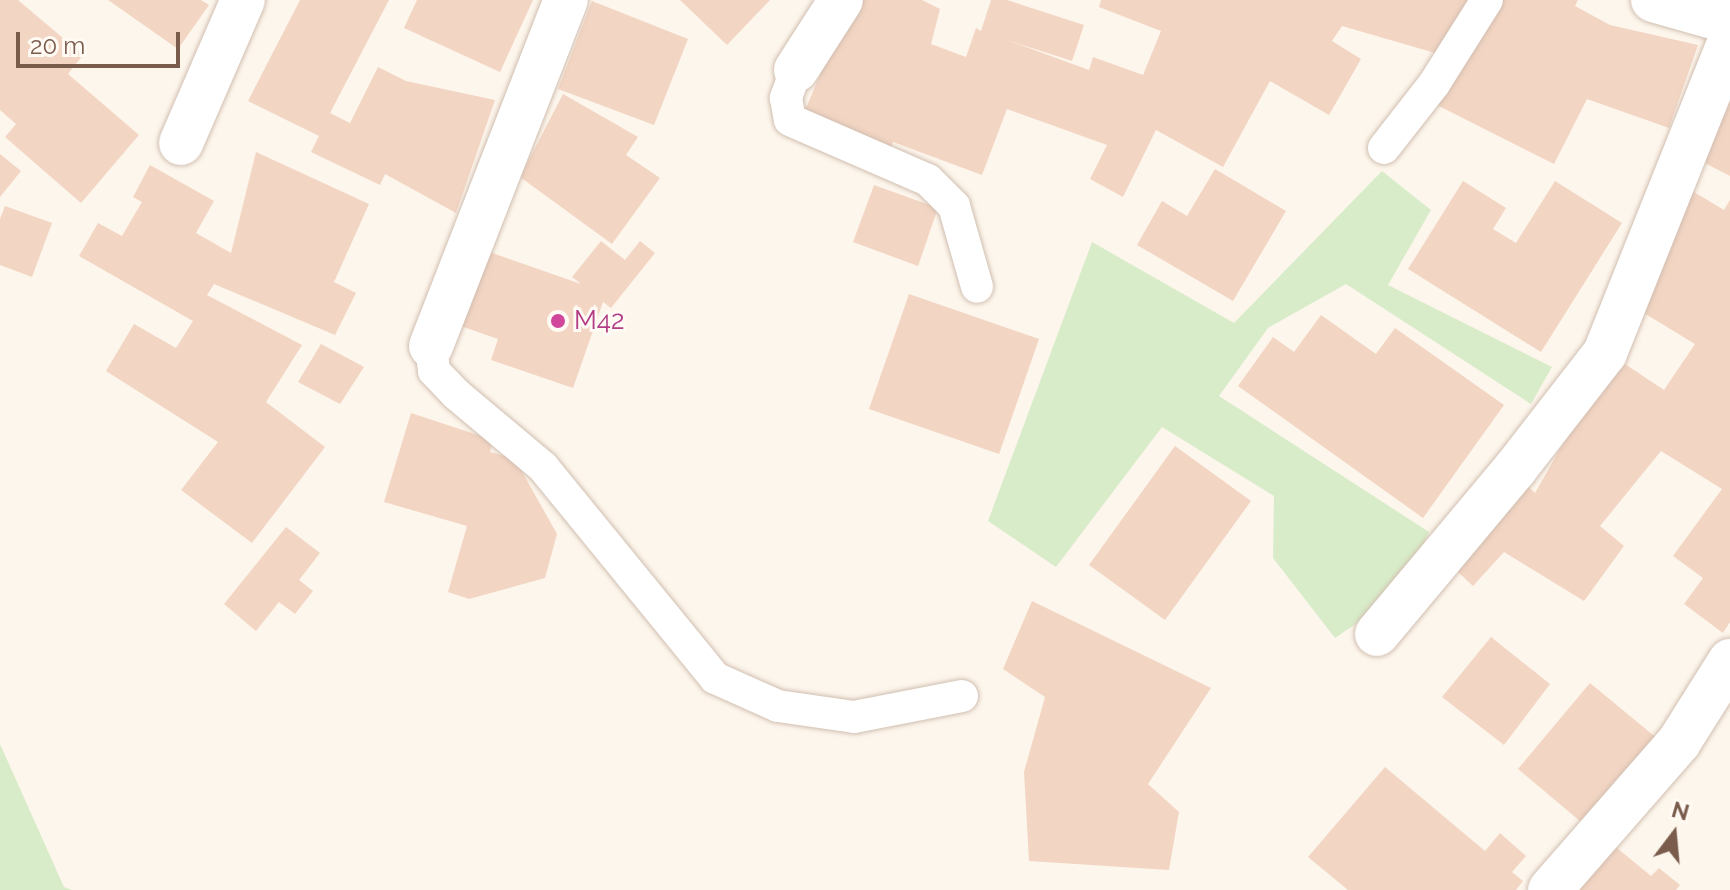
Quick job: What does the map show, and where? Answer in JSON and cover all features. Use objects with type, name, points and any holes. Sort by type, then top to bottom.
[{"type":"street","points":[[181,143],[243,0]]},
{"type":"street","points":[[431,346],[566,0]]},
{"type":"street","points":[[796,70],[841,0]]},
{"type":"street","points":[[1653,0],[1730,22]]},
{"type":"street","points":[[1377,634],[1515,469],[1605,353],[1730,41]]},
{"type":"street","points":[[1550,890],[1679,742],[1730,661]]},
{"type":"lane","points":[[1384,148],[1426,96],[1487,0]]},
{"type":"lane","points":[[796,70],[786,98],[790,120],[928,180],[954,206],[977,287]]},
{"type":"lane","points":[[431,346],[434,371],[543,467],[715,678],[778,706],[854,717],[962,696]]},
{"type":"green space","points":[[1382,171],[1431,210],[1388,285],[1552,367],[1531,404],[1346,284],[1268,328],[1219,396],[1429,532],[1401,593],[1335,638],[1273,558],[1274,496],[1162,427],[1056,567],[988,521],[1092,242],[1234,323]]},
{"type":"green space","points":[[0,744],[64,887],[72,890],[0,890]]},
{"type":"building","points":[[0,0],[18,0],[83,55],[68,74],[139,135],[81,203],[5,137],[16,124],[0,110]]},
{"type":"building","points":[[108,0],[201,0],[209,5],[178,49]]},
{"type":"building","points":[[300,0],[389,0],[330,113],[350,123],[378,67],[406,81],[495,100],[456,213],[385,174],[380,185],[311,152],[319,136],[248,101]]},
{"type":"building","points":[[417,0],[533,0],[500,72],[404,28]]},
{"type":"building","points":[[680,0],[770,0],[727,45]]},
{"type":"building","points":[[861,0],[922,0],[940,9],[931,44],[966,57],[976,28],[981,31],[991,0],[1007,0],[1084,25],[1072,61],[1007,40],[1089,70],[1093,57],[1143,75],[1161,31],[1099,7],[1101,0],[1482,0],[1449,57],[1342,26],[1332,41],[1361,59],[1329,115],[1270,81],[1223,167],[1156,130],[1123,197],[1090,179],[1107,145],[1007,109],[982,175],[893,142],[891,148],[804,113],[842,22]]},
{"type":"building","points":[[1496,0],[1578,0],[1575,6],[1610,25],[1698,45],[1669,128],[1587,99],[1554,164],[1433,103]]},
{"type":"building","points":[[592,1],[688,39],[654,125],[558,89]]},
{"type":"building","points":[[563,94],[638,137],[626,155],[660,178],[612,244],[520,177]]},
{"type":"building","points":[[1730,102],[1730,176],[1703,162]]},
{"type":"building","points":[[256,152],[369,204],[334,282],[356,293],[335,335],[214,284],[207,295],[302,345],[266,402],[325,447],[252,543],[181,490],[218,442],[106,371],[134,324],[176,348],[193,321],[79,256],[98,223],[122,236],[142,202],[133,197],[150,165],[214,201],[196,233],[231,253]]},
{"type":"building","points":[[0,154],[21,171],[0,197]]},
{"type":"building","points":[[1215,169],[1286,211],[1233,301],[1137,245],[1162,201],[1187,216]]},
{"type":"building","points":[[1463,181],[1506,208],[1493,229],[1516,243],[1555,181],[1622,223],[1541,352],[1408,269]]},
{"type":"building","points":[[874,185],[938,208],[918,266],[853,242]]},
{"type":"building","points":[[1684,186],[1724,210],[1730,200],[1730,622],[1723,633],[1684,604],[1703,578],[1673,556],[1722,489],[1661,451],[1600,526],[1624,546],[1584,601],[1504,552],[1473,586],[1445,560],[1520,479],[1535,493],[1613,356],[1664,390],[1695,344],[1634,307]]},
{"type":"building","points":[[5,206],[52,223],[32,277],[0,265],[0,219]]},
{"type":"building","points":[[601,241],[625,260],[640,241],[655,253],[611,308],[603,302],[573,388],[491,360],[498,339],[455,324],[481,249],[581,284],[572,277]]},
{"type":"building","points":[[909,294],[1039,339],[999,454],[869,409]]},
{"type":"building","points":[[1321,315],[1376,354],[1395,328],[1504,405],[1423,518],[1238,386],[1273,337],[1294,352]]},
{"type":"building","points":[[321,344],[364,367],[340,404],[298,382]]},
{"type":"building","points":[[411,413],[493,440],[490,452],[515,459],[557,534],[545,578],[469,599],[448,592],[467,526],[384,502]]},
{"type":"building","points":[[1175,446],[1251,501],[1165,620],[1089,565]]},
{"type":"building","points":[[286,527],[320,553],[299,580],[313,591],[295,614],[279,602],[256,631],[224,604]]},
{"type":"building","points":[[1032,601],[1211,688],[1148,784],[1179,812],[1169,870],[1029,861],[1024,772],[1045,697],[1003,669]]},
{"type":"building","points":[[1491,637],[1550,684],[1504,745],[1442,697]]},
{"type":"building","points":[[1590,683],[1659,740],[1587,827],[1518,769]]},
{"type":"building","points":[[1385,767],[1485,851],[1500,833],[1526,856],[1512,872],[1523,881],[1516,890],[1348,890],[1308,857]]},
{"type":"building","points":[[1611,843],[1651,876],[1659,868],[1680,885],[1676,890],[1571,890]]},
{"type":"place","name":"M42","points":[[558,321]]}]
